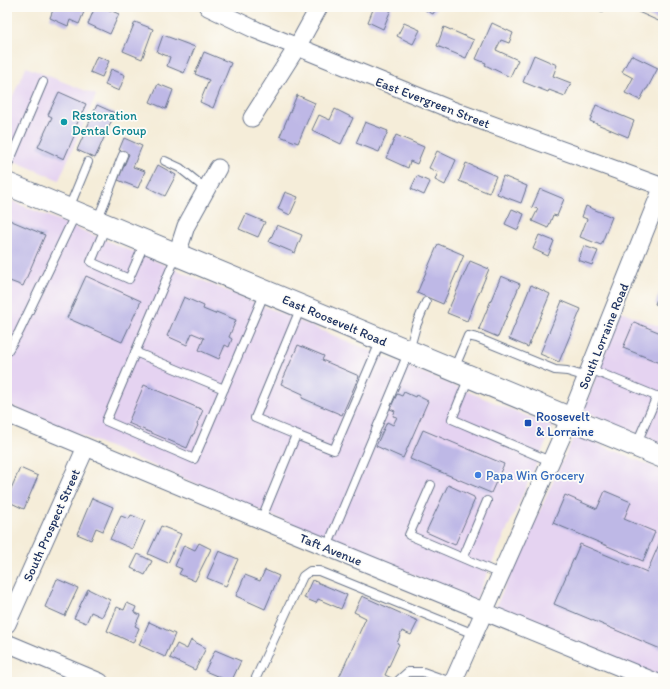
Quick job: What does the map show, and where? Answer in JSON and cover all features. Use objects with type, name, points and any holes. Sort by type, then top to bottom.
[{"type":"main road","name":"East Roosevelt Road","points":[[7,184],[663,457]]},
{"type":"street","name":"East Evergreen Street","points":[[208,7],[256,30],[452,110],[663,186]]},
{"type":"street","points":[[252,118],[297,47],[319,7]]},
{"type":"street","points":[[177,254],[186,226],[218,168]]},
{"type":"street","name":"South Lorraine Road","points":[[452,682],[570,418],[663,186]]},
{"type":"street","name":"Taft Avenue","points":[[7,414],[656,682]]},
{"type":"street","name":"South Prospect Street","points":[[7,624],[86,447]]},
{"type":"street","points":[[7,643],[100,682]]},
{"type":"lane","points":[[7,167],[43,82]]},
{"type":"lane","points":[[123,154],[111,189],[91,262],[129,279],[145,241]]},
{"type":"lane","points":[[165,161],[180,168],[206,189]]},
{"type":"lane","points":[[7,352],[19,332],[72,211],[88,162]]},
{"type":"lane","points":[[177,254],[106,421],[194,459],[265,291]]},
{"type":"lane","points":[[327,546],[409,351],[416,326],[426,302]]},
{"type":"lane","points":[[301,306],[255,418],[334,450],[381,340]]},
{"type":"lane","points":[[550,461],[452,419],[468,336],[478,338],[555,370],[588,373],[660,398],[636,446]]},
{"type":"lane","points":[[135,352],[224,389]]},
{"type":"lane","points":[[261,520],[296,435]]},
{"type":"lane","points":[[431,485],[409,535],[500,574]]},
{"type":"lane","points":[[463,558],[487,502]]},
{"type":"lane","points":[[254,682],[303,576],[310,571],[319,571],[474,634]]},
{"type":"lane","points":[[399,680],[408,672],[423,672],[452,682]]},
{"type":"shaded area","points":[[26,67],[96,95],[59,180],[7,158],[7,109]]},
{"type":"shaded area","points":[[7,199],[553,427],[475,601],[7,404]]},
{"type":"shaded area","points":[[621,311],[663,328],[663,445],[583,411]]},
{"type":"shaded area","points":[[575,434],[663,471],[663,678],[494,610]]},
{"type":"building","points":[[54,7],[86,7],[79,24],[70,20],[68,26],[50,18]]},
{"type":"building","points":[[95,7],[102,7],[119,14],[110,34],[88,24]]},
{"type":"building","points":[[374,7],[392,7],[383,29],[368,22]]},
{"type":"building","points":[[427,7],[437,7],[433,14],[425,10]]},
{"type":"building","points":[[591,7],[605,7],[603,12]]},
{"type":"building","points":[[627,7],[663,7],[663,23]]},
{"type":"building","points":[[135,22],[153,29],[142,59],[123,51]]},
{"type":"building","points":[[404,23],[420,30],[413,44],[397,36]]},
{"type":"building","points":[[492,23],[513,33],[509,43],[501,40],[496,50],[518,60],[510,77],[476,59]]},
{"type":"building","points":[[444,27],[474,40],[466,58],[437,46]]},
{"type":"building","points":[[163,35],[195,47],[184,73],[167,66],[170,57],[157,52]]},
{"type":"building","points":[[204,52],[231,63],[213,108],[200,102],[209,80],[195,74]]},
{"type":"building","points":[[534,55],[557,65],[553,76],[571,83],[565,96],[549,90],[548,92],[523,82]]},
{"type":"building","points":[[631,55],[658,68],[640,100],[625,93],[633,78],[622,72]]},
{"type":"building","points":[[97,56],[109,61],[102,77],[90,72]]},
{"type":"building","points":[[111,69],[125,75],[119,91],[105,85]]},
{"type":"building","points":[[158,84],[173,90],[166,109],[150,102]]},
{"type":"building","name":"Restoration Dental Group","points":[[59,92],[86,104],[64,159],[38,147],[52,117],[48,115]]},
{"type":"building","points":[[297,95],[315,103],[298,143],[280,136]]},
{"type":"building","points":[[97,105],[115,113],[95,158],[77,150]]},
{"type":"building","points":[[596,105],[634,121],[628,137],[590,121]]},
{"type":"building","points":[[335,109],[353,118],[341,144],[312,130],[319,115],[330,120]]},
{"type":"building","points":[[365,122],[388,131],[379,152],[356,143]]},
{"type":"building","points":[[396,135],[424,147],[417,164],[410,161],[408,168],[386,158]]},
{"type":"building","points":[[124,138],[142,146],[133,167],[145,171],[138,188],[118,180],[129,154],[119,150]]},
{"type":"building","points":[[437,151],[456,160],[445,185],[435,180],[438,172],[429,168]]},
{"type":"building","points":[[466,163],[496,176],[489,193],[459,181]]},
{"type":"building","points":[[158,165],[176,175],[165,196],[147,187]]},
{"type":"building","points":[[417,176],[430,182],[424,195],[411,189]]},
{"type":"building","points":[[503,176],[527,186],[521,203],[497,194]]},
{"type":"building","points":[[540,189],[564,199],[557,216],[553,215],[548,228],[532,221],[538,209],[532,207]]},
{"type":"building","points":[[285,192],[298,197],[290,215],[278,209]]},
{"type":"building","points":[[586,206],[612,217],[601,245],[580,237],[587,219],[582,217]]},
{"type":"building","points":[[512,209],[524,214],[518,230],[505,224]]},
{"type":"building","points":[[246,214],[265,222],[258,237],[239,229]]},
{"type":"building","points":[[7,219],[45,235],[23,286],[7,280]]},
{"type":"building","points":[[277,225],[302,235],[295,253],[269,242]]},
{"type":"building","points":[[539,235],[554,241],[548,256],[533,249]]},
{"type":"building","points":[[438,244],[464,255],[443,304],[417,293]]},
{"type":"building","points":[[584,246],[598,251],[592,265],[578,260]]},
{"type":"building","points":[[470,261],[489,269],[467,321],[447,313]]},
{"type":"building","points":[[86,276],[141,301],[122,342],[67,318]]},
{"type":"building","points":[[501,276],[520,284],[498,337],[479,329]]},
{"type":"building","points":[[531,285],[550,294],[528,347],[509,339]]},
{"type":"building","points":[[661,289],[663,290],[663,307],[655,304]]},
{"type":"building","points":[[184,297],[204,306],[203,309],[215,314],[216,312],[236,320],[229,337],[232,339],[229,347],[225,345],[219,359],[199,350],[204,338],[192,333],[187,345],[167,336]]},
{"type":"building","points":[[562,301],[581,309],[559,362],[540,354]]},
{"type":"building","points":[[634,322],[663,334],[663,364],[623,348]]},
{"type":"building","points":[[298,345],[324,356],[322,360],[359,376],[342,415],[302,398],[303,394],[281,384]]},
{"type":"building","points":[[144,385],[203,410],[197,424],[198,425],[187,448],[128,423]]},
{"type":"building","points":[[404,392],[415,397],[416,395],[428,401],[403,458],[376,446],[387,422],[393,425],[397,417],[393,416],[395,411],[390,409],[397,394],[402,396]]},
{"type":"building","points":[[423,430],[504,464],[491,493],[410,459]]},
{"type":"building","points":[[20,468],[38,476],[24,509],[7,501]]},
{"type":"building","points":[[448,485],[474,497],[475,499],[455,545],[426,532]]},
{"type":"building","points":[[605,491],[631,502],[624,519],[655,532],[643,561],[553,523],[565,495],[597,509]]},
{"type":"building","points":[[92,498],[113,507],[103,531],[96,528],[91,540],[77,534]]},
{"type":"building","points":[[131,515],[145,521],[133,549],[110,539],[121,516],[129,519]]},
{"type":"building","points":[[161,526],[181,534],[168,563],[148,554]]},
{"type":"building","points":[[663,535],[663,650],[554,604],[580,544],[647,572]]},
{"type":"building","points":[[199,543],[211,549],[195,581],[179,574],[182,569],[175,566],[184,545],[195,550]]},
{"type":"building","points":[[219,551],[238,559],[226,586],[207,578]]},
{"type":"building","points":[[138,554],[152,561],[145,575],[131,568]]},
{"type":"building","points":[[265,570],[279,576],[265,609],[236,596],[245,575],[260,581]]},
{"type":"building","points":[[57,579],[78,588],[65,616],[45,607]]},
{"type":"building","points":[[312,580],[347,595],[341,609],[318,599],[316,603],[304,598]]},
{"type":"building","points":[[88,589],[110,600],[102,617],[91,612],[86,623],[74,618]]},
{"type":"building","points":[[362,596],[418,621],[411,635],[402,631],[397,643],[399,644],[385,675],[400,682],[337,682],[366,618],[354,612]]},
{"type":"building","points":[[127,603],[136,607],[134,612],[140,615],[135,626],[139,628],[133,643],[107,631],[117,607],[124,610]]},
{"type":"building","points":[[149,622],[175,634],[165,657],[139,645]]},
{"type":"building","points":[[191,640],[206,648],[195,670],[170,658],[177,644],[187,649]]},
{"type":"building","points":[[215,650],[241,661],[231,682],[205,671]]},
{"type":"place","name":"Restoration Dental Group","points":[[64,122]]},
{"type":"place","name":"Roosevelt & Lorraine","points":[[528,423]]},
{"type":"place","name":"Papa Win Grocery","points":[[478,475]]}]
